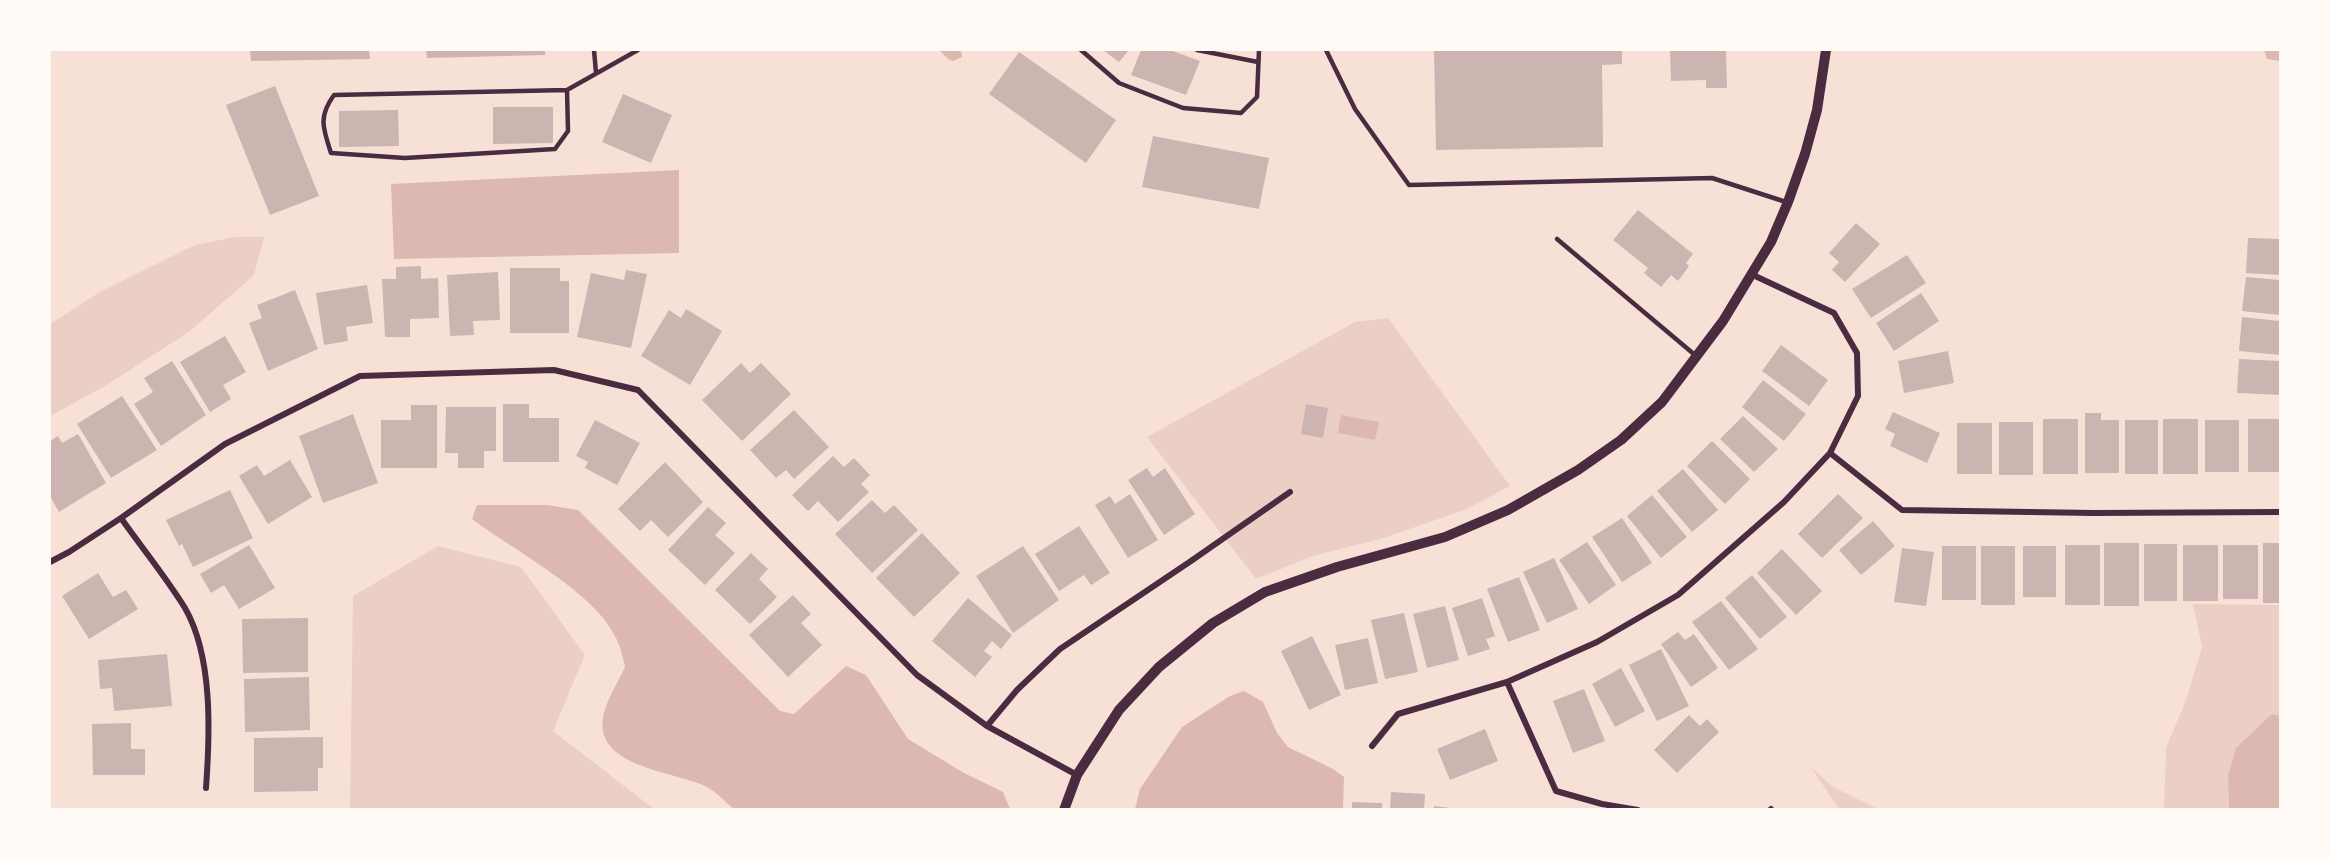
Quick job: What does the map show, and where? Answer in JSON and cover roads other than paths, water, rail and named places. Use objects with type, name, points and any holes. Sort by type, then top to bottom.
[{"type":"street","points":[[1064,810],[1077,775],[1119,710],[1159,667],[1213,622],[1264,592],[1336,567],[1445,537],[1508,510],[1578,470],[1620,440],[1662,402],[1723,321],[1771,242],[1788,202],[1817,110],[1826,50]]},
{"type":"street","points":[[1372,746],[1398,714],[1506,682],[1597,642],[1678,595],[1784,502],[1830,453],[1858,396],[1857,353],[1834,313],[1753,275]]},
{"type":"street","points":[[50,562],[121,518],[225,444],[360,376],[554,370],[638,390],[917,675],[987,726],[1077,775]]},
{"type":"street","points":[[1830,453],[1902,510],[2280,513]]},
{"type":"street","points":[[987,726],[1017,690],[1060,649],[1290,492]]},
{"type":"street","points":[[121,518],[185,609],[204,656],[209,748],[206,788]]},
{"type":"street","points":[[1506,682],[1556,790],[1602,804],[1638,810]]},
{"type":"lane","points":[[594,50],[597,73]]},
{"type":"lane","points":[[567,90],[568,131],[555,149],[405,158],[331,153],[323,128],[324,110],[334,95],[567,90],[638,50]]},
{"type":"lane","points":[[1081,50],[1119,83],[1183,108],[1241,113],[1257,97],[1259,50]]},
{"type":"lane","points":[[1197,50],[1258,62]]},
{"type":"lane","points":[[1326,50],[1355,109],[1408,185],[1712,178],[1788,202]]},
{"type":"lane","points":[[1557,239],[1696,357]]}]
